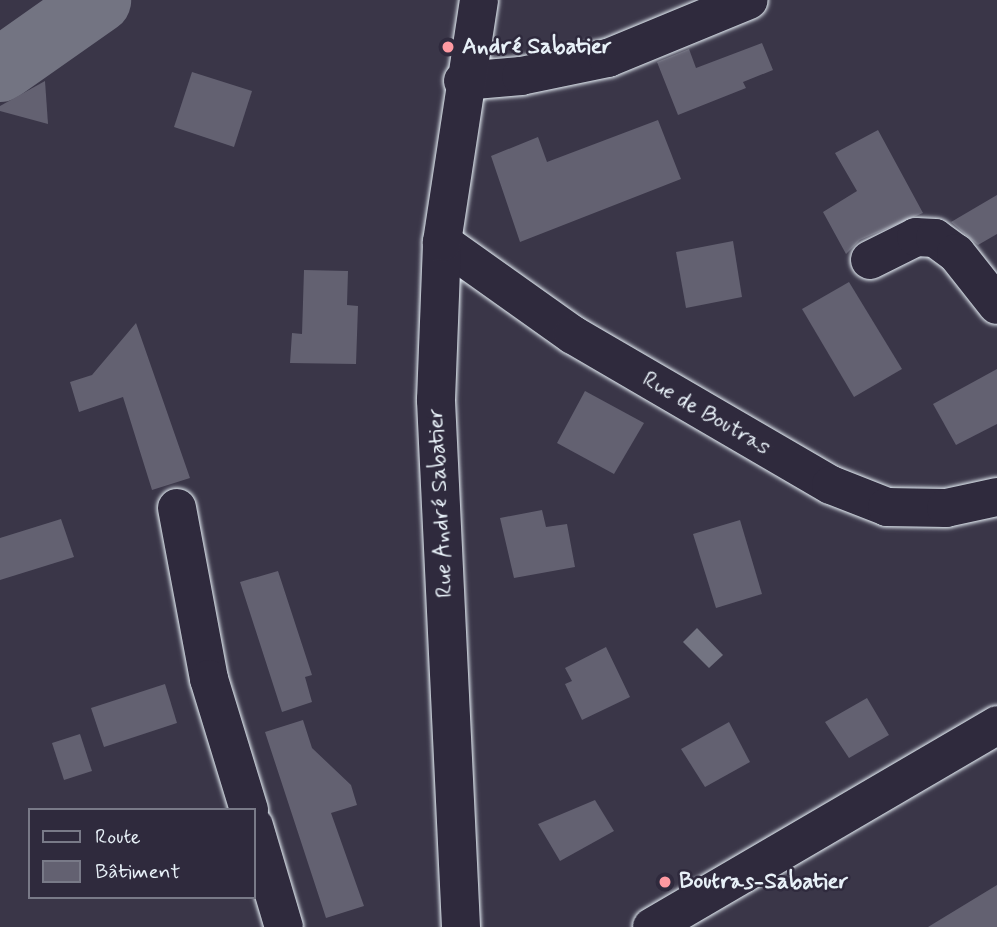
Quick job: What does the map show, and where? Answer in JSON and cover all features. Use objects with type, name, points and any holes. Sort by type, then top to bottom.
[{"type":"street","name":"Rue André Sabatier","points":[[461,927],[436,400],[442,242],[463,81],[479,0]]},
{"type":"street","points":[[463,81],[521,76],[608,58],[749,0]]},
{"type":"street","points":[[870,260],[916,237],[935,238],[956,253],[997,305]]},
{"type":"street","name":"Rue de Boutras","points":[[442,242],[573,335],[831,485],[887,507],[946,508],[997,497]]},
{"type":"street","points":[[177,508],[209,680],[248,808]]},
{"type":"street","points":[[652,927],[997,725]]},
{"type":"street","points":[[256,833],[284,927]]},
{"type":"water","points":[[697,628],[723,655],[709,668],[683,642]]},
{"type":"building","points":[[762,43],[773,70],[743,82],[746,88],[678,115],[657,62],[689,49],[696,68]]},
{"type":"building","points":[[192,72],[252,91],[234,147],[174,127]]},
{"type":"building","points":[[45,81],[48,124],[0,111],[0,106]]},
{"type":"building","points":[[658,120],[681,179],[520,242],[491,156],[538,137],[547,162]]},
{"type":"building","points":[[878,130],[923,213],[860,240],[846,254],[823,212],[857,191],[835,153]]},
{"type":"building","points":[[997,195],[997,234],[978,245],[951,222]]},
{"type":"building","points":[[733,241],[742,297],[686,308],[676,252]]},
{"type":"building","points":[[304,270],[348,271],[347,305],[358,306],[356,364],[290,363],[292,333],[302,334]]},
{"type":"building","points":[[849,282],[902,369],[854,397],[802,309]]},
{"type":"building","points":[[136,323],[190,478],[152,490],[123,397],[79,412],[70,382],[92,375]]},
{"type":"building","points":[[997,369],[997,424],[956,445],[933,404]]},
{"type":"building","points":[[585,391],[644,423],[614,474],[557,443]]},
{"type":"building","points":[[542,510],[546,527],[567,524],[575,567],[514,578],[500,518]]},
{"type":"building","points":[[61,519],[74,557],[0,580],[0,538]]},
{"type":"building","points":[[740,520],[762,594],[716,608],[693,534]]},
{"type":"building","points":[[278,571],[312,675],[305,677],[312,702],[282,712],[240,582]]},
{"type":"building","points":[[606,647],[630,697],[582,720],[565,684],[572,681],[565,668]]},
{"type":"building","points":[[165,684],[177,723],[104,747],[91,708]]},
{"type":"building","points":[[867,698],[889,735],[849,758],[825,722]]},
{"type":"building","points":[[303,720],[312,748],[351,785],[357,805],[331,813],[364,906],[326,918],[265,732]]},
{"type":"building","points":[[729,722],[750,762],[705,787],[681,749]]},
{"type":"building","points":[[80,734],[92,771],[64,780],[52,743]]},
{"type":"building","points":[[595,800],[614,831],[560,861],[538,824]]},
{"type":"building","points":[[997,885],[997,927],[928,927]]},
{"type":"waterway","points":[[0,69],[98,0]]},
{"type":"place","name":"André Sabatier","points":[[448,47]]},
{"type":"place","name":"Boutras-Sabatier","points":[[665,882]]}]
